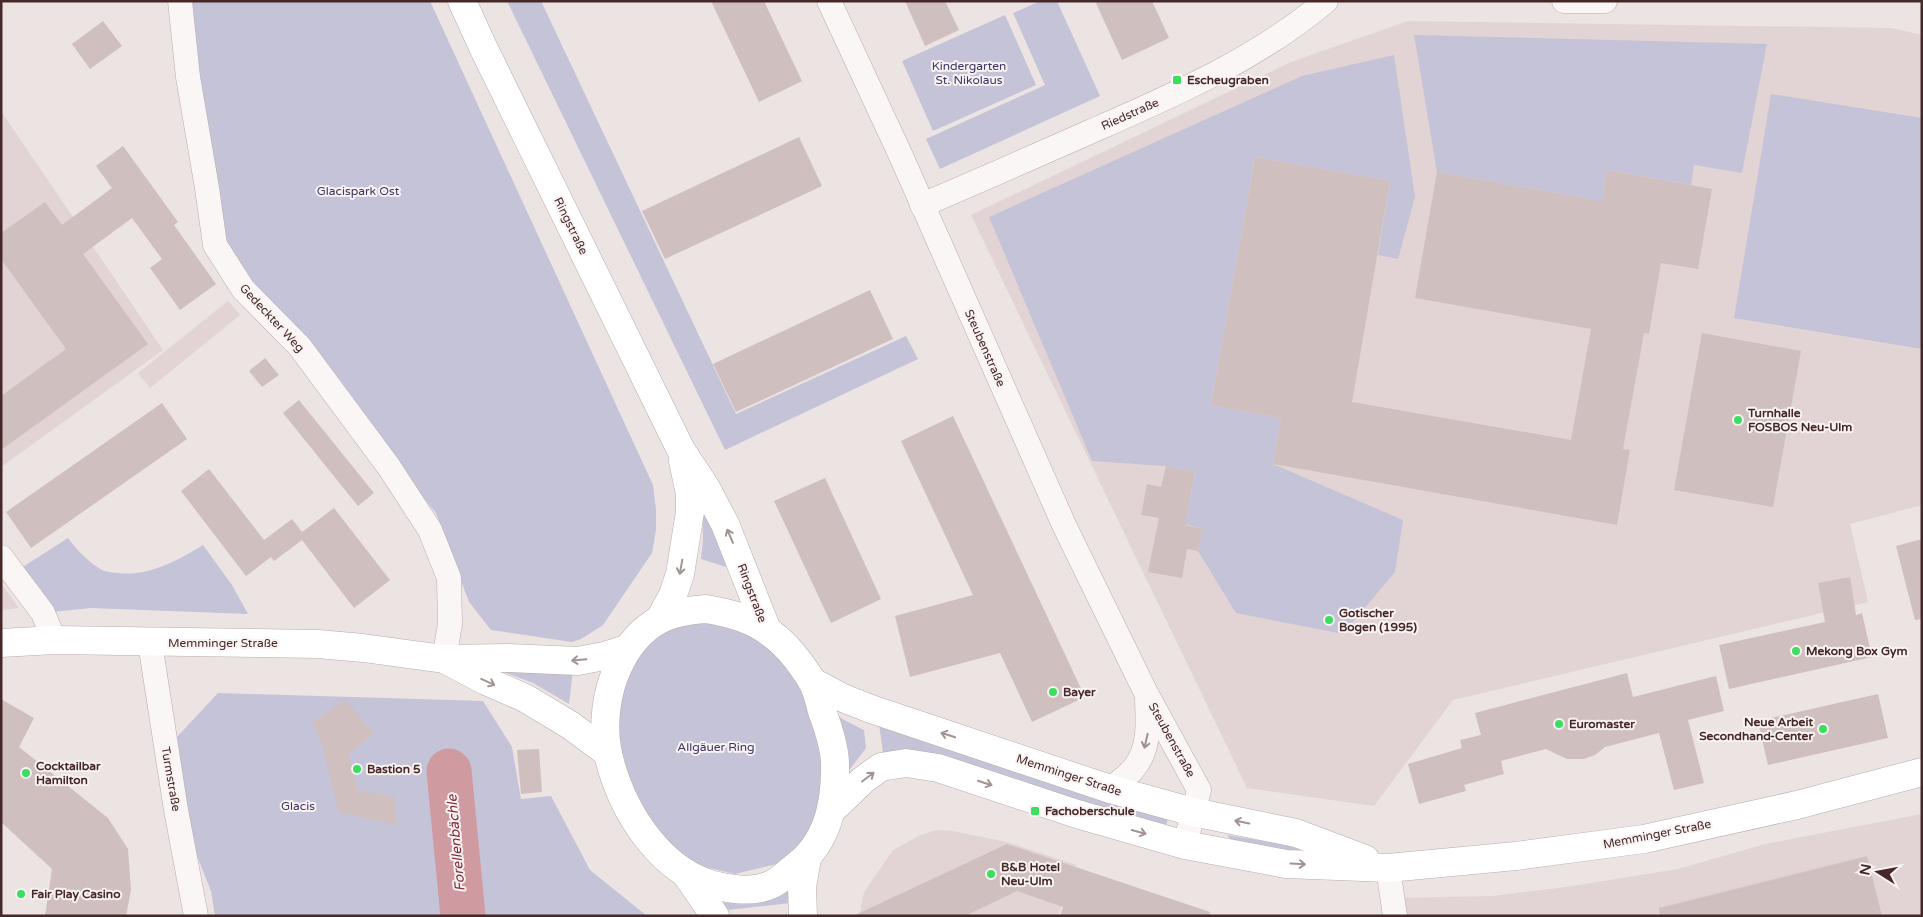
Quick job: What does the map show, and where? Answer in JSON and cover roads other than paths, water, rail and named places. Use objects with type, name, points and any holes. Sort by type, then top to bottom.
[{"type":"main road","name":"Ringstraße","points":[[462,1],[681,450],[706,488],[725,524],[767,630]]},
{"type":"main road","name":"Ringstraße","points":[[660,619],[673,595],[680,574],[690,512],[690,494],[681,450]]},
{"type":"main road","points":[[686,874],[712,885],[741,890],[770,885],[807,858],[821,838],[832,810],[835,761],[831,737],[813,682],[791,653],[767,630],[740,617],[706,609],[687,610],[660,619],[639,634],[626,649],[612,680],[606,717],[608,753],[623,798],[640,830],[686,874],[715,916]]},
{"type":"main road","name":"Memminger Straße","points":[[1,643],[54,640],[150,643],[318,644],[444,659],[508,658],[578,661],[626,649]]},
{"type":"main road","name":"Memminger Straße","points":[[444,659],[486,681],[525,698],[570,725],[608,753]]},
{"type":"main road","name":"Memminger Straße","points":[[813,682],[843,698],[870,709],[1110,789],[1193,812],[1296,833],[1388,868]]},
{"type":"main road","name":"Memminger Straße","points":[[832,810],[863,780],[882,767],[906,763],[938,768],[1077,814],[1185,845],[1286,864],[1388,868],[1516,856],[1644,839],[1797,805],[1922,772]]},
{"type":"main road","points":[[803,916],[802,887],[807,858]]},
{"type":"street","name":"Gedeckter Weg","points":[[180,1],[188,78],[208,188],[215,245],[243,289],[300,347],[389,467],[430,530],[449,578],[450,624],[444,659]]},
{"type":"street","name":"Steubenstraße","points":[[829,1],[1064,525],[1146,693],[1199,790],[1185,845]]},
{"type":"street","name":"Riedstraße","points":[[922,205],[1161,100],[1221,71],[1280,35],[1326,1]]},
{"type":"street","points":[[1564,1],[1605,1]]},
{"type":"street","points":[[1,557],[43,613],[54,640]]},
{"type":"street","name":"Turmstraße","points":[[150,643],[176,810],[196,916]]},
{"type":"street","name":"Steubenstraße","points":[[1110,789],[1134,768],[1147,740],[1146,693]]},
{"type":"street","points":[[1388,868],[1394,916]]},
{"type":"waterway","name":"Forellenbächle","points":[[449,771],[463,916]]},
{"type":"place","name":"Escheugraben","points":[[1177,80]]},
{"type":"place","name":"Turnhalle FOSBOS Neu-Ulm","points":[[1738,420]]},
{"type":"place","name":"Gotischer Bogen (1995)","points":[[1329,620]]},
{"type":"place","name":"Mekong Box Gym","points":[[1796,651]]},
{"type":"place","name":"Bayer","points":[[1053,692]]},
{"type":"place","name":"Euromaster","points":[[1559,724]]},
{"type":"place","name":"Neue Arbeit Secondhand-Center","points":[[1823,729]]},
{"type":"place","name":"Bastion 5","points":[[357,769]]},
{"type":"place","name":"Cocktailbar Hamilton","points":[[26,773]]},
{"type":"place","name":"Fachoberschule","points":[[1035,811]]},
{"type":"place","name":"B&B Hotel Neu-Ulm","points":[[991,874]]},
{"type":"place","name":"Fair Play Casino","points":[[21,894]]},
{"type":"park label","name":"Kindergarten St. Nikolaus","points":[[969,73]]},
{"type":"park label","name":"Glacispark Ost","points":[[358,191]]},
{"type":"park label","name":"Allgäuer Ring","points":[[716,747]]},
{"type":"park label","name":"Glacis","points":[[298,806]]}]
